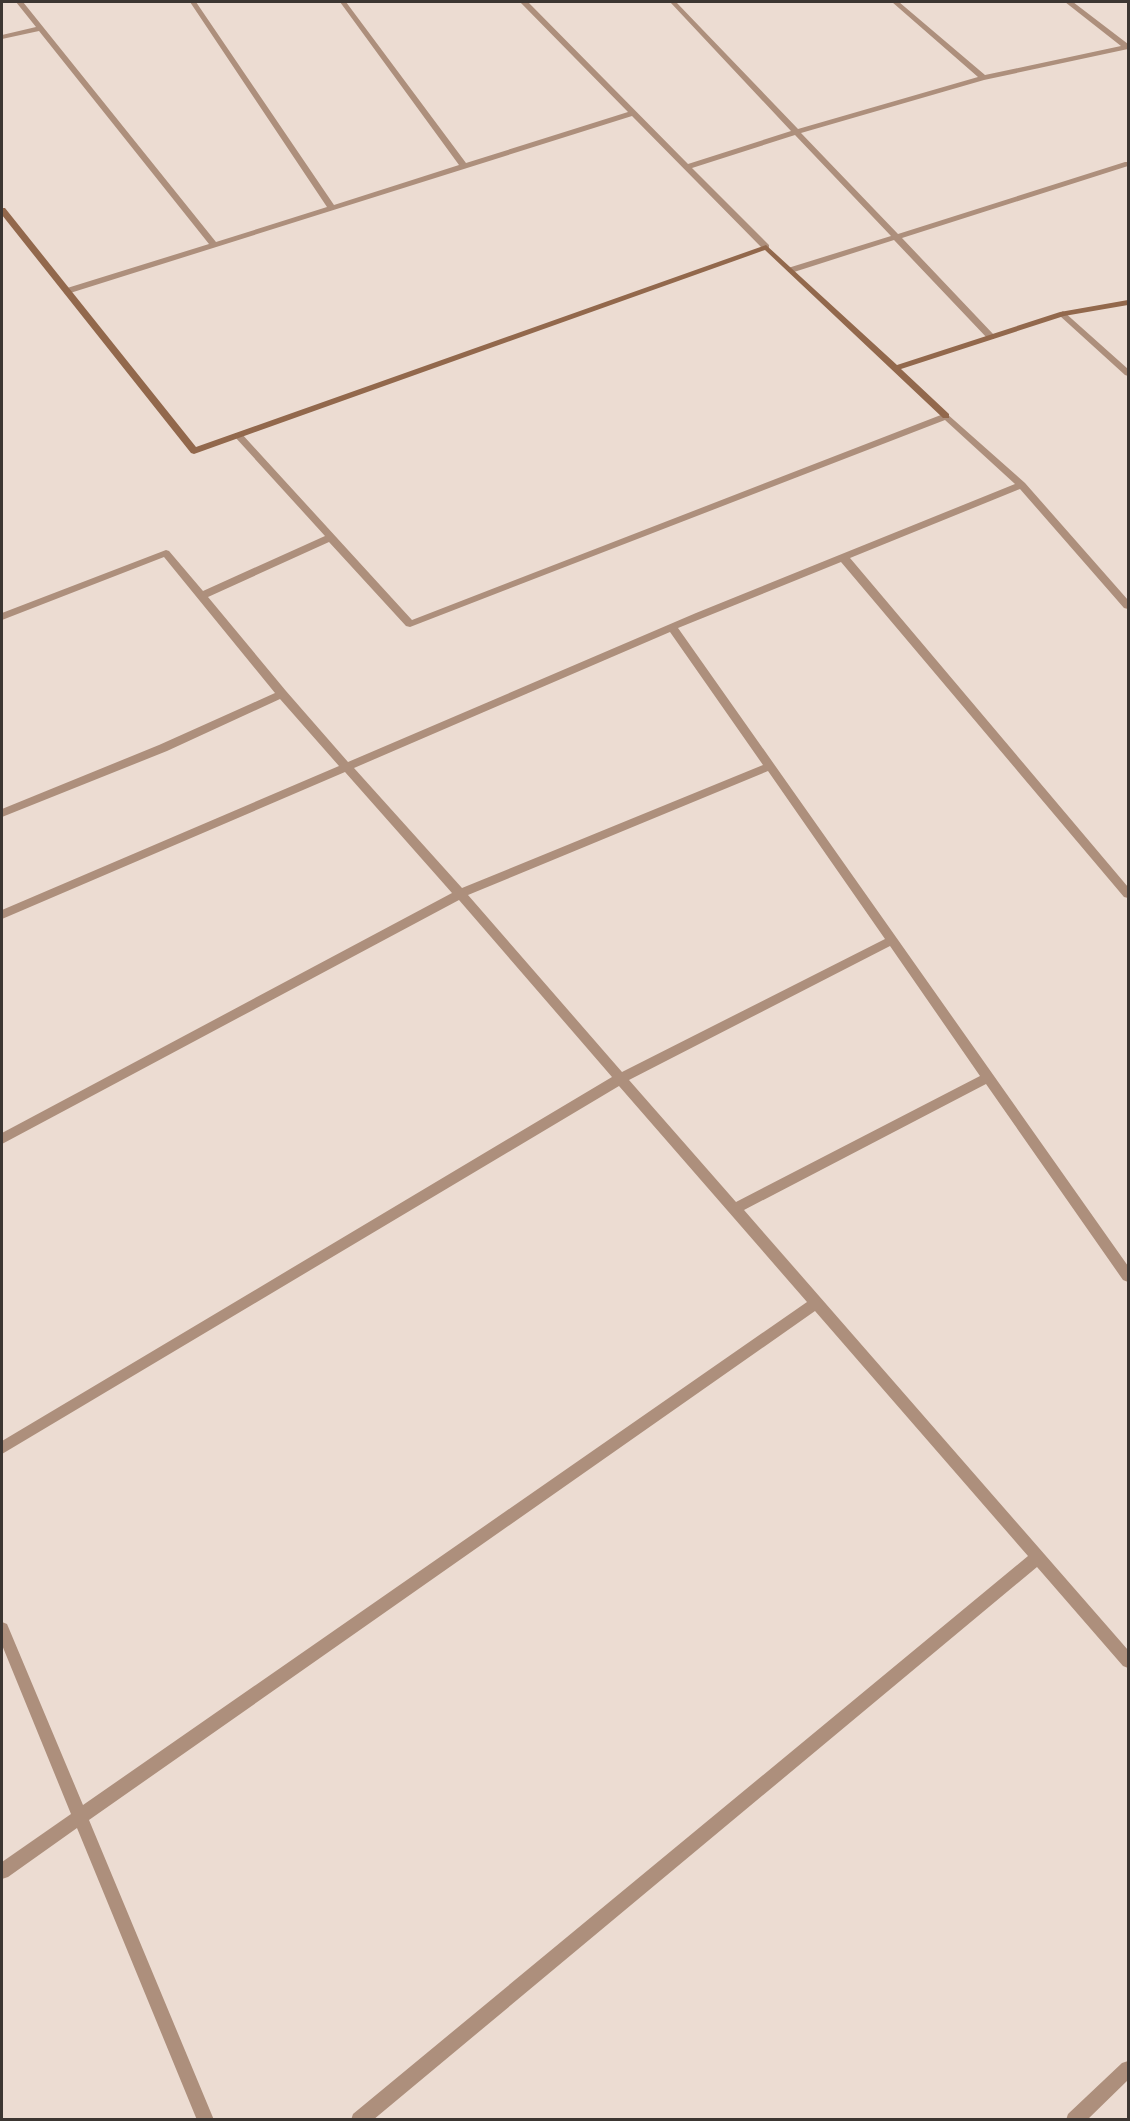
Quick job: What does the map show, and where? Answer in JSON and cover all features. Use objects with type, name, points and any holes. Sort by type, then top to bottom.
[{"type":"main road","points":[[2,210],[194,451],[766,247],[946,416]]},
{"type":"main road","points":[[896,368],[1063,314],[1128,303]]},
{"type":"street","points":[[20,2],[214,245]]},
{"type":"street","points":[[193,2],[332,208]]},
{"type":"street","points":[[343,2],[464,166]]},
{"type":"street","points":[[524,2],[766,247]]},
{"type":"street","points":[[673,2],[991,337]]},
{"type":"street","points":[[896,2],[983,78]]},
{"type":"street","points":[[1070,2],[1127,47]]},
{"type":"street","points":[[2,37],[41,28]]},
{"type":"street","points":[[687,167],[795,132],[983,78],[1127,47]]},
{"type":"street","points":[[67,291],[633,113]]},
{"type":"street","points":[[791,270],[1128,164]]},
{"type":"street","points":[[1063,314],[1128,373]]},
{"type":"street","points":[[238,435],[410,624],[946,416],[1022,485],[1128,606]]},
{"type":"street","points":[[2,915],[672,627],[1022,485]]},
{"type":"street","points":[[201,596],[331,537]]},
{"type":"street","points":[[2,617],[166,553],[282,694],[460,894],[1128,1661]]},
{"type":"street","points":[[843,557],[1128,894]]},
{"type":"street","points":[[672,627],[1128,1276]]},
{"type":"street","points":[[2,813],[164,748],[282,694]]},
{"type":"street","points":[[2,1139],[460,894],[770,766]]},
{"type":"street","points":[[2,1448],[620,1079],[892,940]]},
{"type":"street","points":[[734,1209],[989,1077]]},
{"type":"street","points":[[2,1871],[816,1303]]},
{"type":"street","points":[[359,2120],[1038,1557]]},
{"type":"street","points":[[2,1629],[206,2120]]},
{"type":"street","points":[[1074,2120],[1128,2069]]}]
